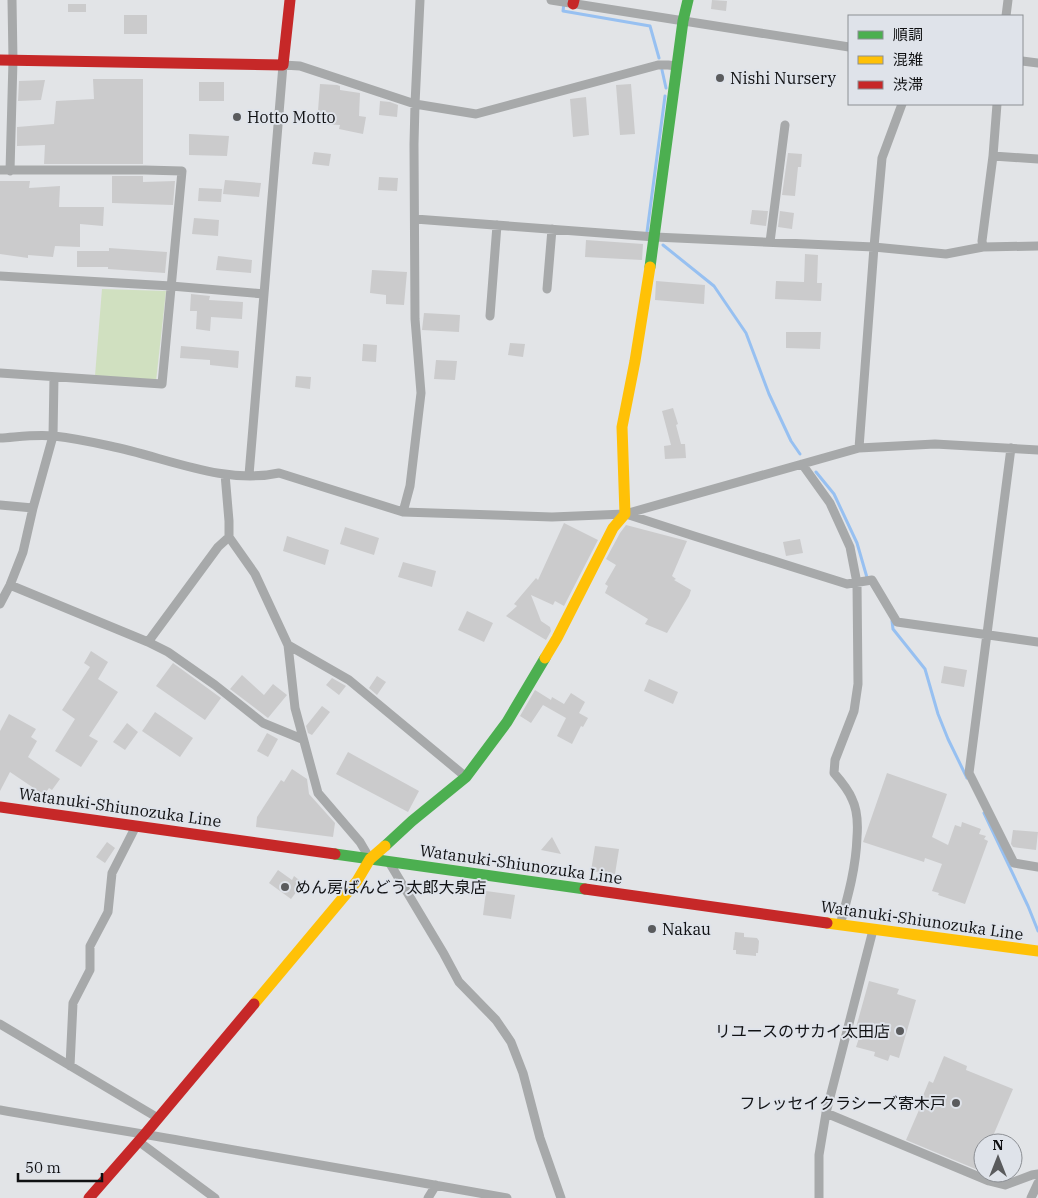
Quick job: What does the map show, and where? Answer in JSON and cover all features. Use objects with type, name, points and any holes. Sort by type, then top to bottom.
[{"type":"street","points":[[10,171],[13,60],[12,0]]},
{"type":"street","points":[[249,475],[290,0]]},
{"type":"street","points":[[403,512],[410,486],[421,393],[415,319],[414,104],[420,0]]},
{"type":"street","points":[[551,0],[574,2],[848,47]]},
{"type":"street","points":[[89,1198],[142,1138],[357,881],[370,860],[412,821],[466,776],[507,722],[557,638],[613,528],[626,514],[622,427],[637,352],[656,237],[683,21],[688,0]]},
{"type":"street","points":[[1006,15],[1008,0]]},
{"type":"street","points":[[0,60],[300,66],[414,104],[476,114],[658,65],[677,66]]},
{"type":"street","points":[[1023,61],[1038,63]]},
{"type":"street","points":[[859,448],[882,158],[902,105]]},
{"type":"street","points":[[983,248],[982,241],[993,156],[997,105]]},
{"type":"street","points":[[770,242],[784,126]]},
{"type":"street","points":[[993,156],[1038,158]]},
{"type":"street","points":[[0,170],[182,171],[162,384],[0,373]]},
{"type":"street","points":[[415,219],[656,237],[874,248],[946,254],[983,248],[1038,246]]},
{"type":"street","points":[[490,316],[497,225]]},
{"type":"street","points":[[547,289],[552,229]]},
{"type":"street","points":[[0,276],[171,286],[264,294]]},
{"type":"street","points":[[0,604],[23,552],[53,436],[54,377]]},
{"type":"street","points":[[0,438],[53,436],[111,446],[225,474],[265,476],[279,473],[403,512],[552,517],[626,514],[859,448],[935,444],[1038,450]]},
{"type":"street","points":[[1011,448],[969,773],[1014,863],[1038,867]]},
{"type":"street","points":[[802,464],[830,503],[850,547],[857,583],[858,684],[854,711],[835,760],[834,773],[853,800],[858,818],[856,856],[850,889],[840,925]]},
{"type":"street","points":[[225,474],[229,537],[255,574],[288,645],[295,708],[318,793],[360,842],[370,860]]},
{"type":"street","points":[[0,505],[33,508]]},
{"type":"street","points":[[626,514],[847,584],[872,580],[896,622],[1038,642]]},
{"type":"street","points":[[148,642],[218,547],[229,537]]},
{"type":"street","points":[[10,585],[168,652],[215,685],[263,723],[302,739]]},
{"type":"street","points":[[288,645],[349,680],[466,776]]},
{"type":"street","name":"Watanuki-Shiunozuka Line","points":[[0,807],[1038,952]]},
{"type":"street","points":[[70,1066],[73,1003],[90,970],[90,946],[108,912],[112,873],[136,826]]},
{"type":"street","points":[[389,862],[459,982],[496,1020],[511,1042],[523,1073],[540,1138],[561,1198]]},
{"type":"street","points":[[819,1198],[819,1154],[826,1113],[872,930]]},
{"type":"street","points":[[0,1024],[158,1118]]},
{"type":"street","points":[[0,1110],[142,1138],[507,1198]]},
{"type":"street","points":[[826,1113],[990,1181],[1005,1185],[1038,1174]]},
{"type":"street","points":[[142,1138],[214,1198]]},
{"type":"street","points":[[1032,1198],[1038,1183]]},
{"type":"street","points":[[428,1198],[436,1185]]},
{"type":"green space","points":[[102,289],[166,291],[156,381],[95,376]]},
{"type":"building","points":[[712,0],[727,1],[726,11],[711,9]]},
{"type":"building","points":[[68,4],[86,4],[86,12],[68,12]]},
{"type":"building","points":[[124,15],[147,15],[147,34],[124,34]]},
{"type":"building","points":[[93,79],[143,79],[143,164],[44,164],[45,145],[17,146],[17,127],[54,124],[56,101],[94,99]]},
{"type":"building","points":[[45,80],[41,100],[18,101],[19,81]]},
{"type":"building","points":[[199,82],[224,82],[224,101],[199,101]]},
{"type":"building","points":[[320,84],[337,85],[340,86],[340,90],[360,93],[359,116],[366,117],[363,134],[339,129],[340,125],[317,124]]},
{"type":"building","points":[[631,84],[635,134],[620,135],[616,85]]},
{"type":"building","points":[[586,97],[589,135],[573,137],[570,99]]},
{"type":"building","points":[[380,101],[398,105],[397,117],[379,115]]},
{"type":"building","points":[[189,134],[229,136],[227,156],[189,155]]},
{"type":"building","points":[[314,152],[331,154],[329,166],[312,164]]},
{"type":"building","points":[[788,153],[802,154],[801,167],[798,167],[795,196],[782,195]]},
{"type":"building","points":[[112,176],[143,176],[143,182],[175,181],[173,205],[112,203]]},
{"type":"building","points":[[379,177],[398,178],[397,191],[378,190]]},
{"type":"building","points":[[225,180],[261,183],[259,197],[223,194]]},
{"type":"building","points":[[0,181],[30,181],[29,188],[60,186],[59,207],[104,207],[103,226],[80,224],[80,247],[55,246],[53,257],[28,255],[28,258],[0,254]]},
{"type":"building","points":[[199,188],[222,189],[221,202],[198,201]]},
{"type":"building","points":[[752,210],[768,211],[766,226],[750,224]]},
{"type":"building","points":[[780,211],[794,213],[792,229],[778,227]]},
{"type":"building","points":[[194,218],[219,220],[218,236],[192,234]]},
{"type":"building","points":[[586,240],[643,244],[642,260],[585,257]]},
{"type":"building","points":[[109,248],[167,252],[165,273],[108,269],[108,267],[77,267],[77,251],[109,251]]},
{"type":"building","points":[[805,254],[818,255],[817,283],[822,283],[821,301],[775,299],[776,281],[804,282]]},
{"type":"building","points":[[218,256],[252,260],[251,273],[216,270]]},
{"type":"building","points":[[372,270],[407,272],[404,305],[386,304],[386,295],[370,293]]},
{"type":"building","points":[[656,281],[705,285],[704,304],[655,300]]},
{"type":"building","points":[[191,294],[210,296],[209,300],[243,302],[242,319],[211,317],[210,331],[196,329],[197,311],[190,311]]},
{"type":"building","points":[[424,313],[460,315],[459,332],[422,330]]},
{"type":"building","points":[[786,332],[821,332],[820,349],[786,348]]},
{"type":"building","points":[[510,343],[525,344],[523,357],[508,355]]},
{"type":"building","points":[[363,344],[377,345],[376,362],[362,361]]},
{"type":"building","points":[[181,346],[239,351],[238,368],[210,365],[210,360],[180,358]]},
{"type":"building","points":[[436,360],[457,361],[455,380],[434,379]]},
{"type":"building","points":[[296,376],[311,377],[310,389],[295,387]]},
{"type":"building","points":[[673,408],[681,444],[685,444],[686,458],[665,459],[664,446],[671,445],[662,411]]},
{"type":"building","points":[[564,523],[598,540],[564,606],[555,601],[553,605],[531,595],[541,621],[550,627],[551,631],[546,640],[506,616],[517,606],[514,604],[536,578],[538,580]]},
{"type":"building","points":[[626,525],[687,541],[672,576],[676,579],[674,580],[691,590],[667,633],[645,624],[648,619],[605,593],[608,586],[605,584],[616,565],[606,559]]},
{"type":"building","points":[[345,527],[379,538],[374,555],[340,544]]},
{"type":"building","points":[[287,536],[329,550],[325,565],[283,551]]},
{"type":"building","points":[[800,539],[803,553],[786,556],[783,542]]},
{"type":"building","points":[[403,562],[436,571],[432,587],[398,577]]},
{"type":"building","points":[[467,611],[493,623],[484,642],[458,630]]},
{"type":"building","points":[[91,651],[108,662],[98,679],[118,692],[89,736],[98,741],[81,767],[55,751],[75,719],[62,710],[90,667],[84,663]]},
{"type":"building","points":[[173,663],[221,698],[205,720],[156,686]]},
{"type":"building","points":[[944,666],[967,670],[964,687],[941,683]]},
{"type":"building","points":[[242,675],[264,695],[273,684],[287,695],[268,718],[230,689]]},
{"type":"building","points":[[377,676],[386,682],[377,695],[369,688]]},
{"type":"building","points":[[332,678],[346,686],[339,695],[326,685]]},
{"type":"building","points":[[649,679],[678,692],[673,704],[644,691]]},
{"type":"building","points":[[535,690],[551,700],[552,697],[564,704],[571,693],[585,702],[579,713],[588,718],[583,727],[581,726],[572,744],[557,736],[566,718],[543,705],[531,723],[520,716]]},
{"type":"building","points":[[322,706],[330,712],[312,735],[308,733],[306,726]]},
{"type":"building","points":[[155,712],[193,738],[180,757],[142,731]]},
{"type":"building","points":[[9,714],[36,729],[31,737],[37,741],[28,757],[60,779],[52,790],[49,788],[44,795],[10,772],[0,791],[0,731]]},
{"type":"building","points":[[127,723],[138,732],[125,750],[113,742]]},
{"type":"building","points":[[267,733],[278,739],[268,757],[257,751]]},
{"type":"building","points":[[348,752],[419,791],[408,812],[336,774]]},
{"type":"building","points":[[292,769],[307,779],[309,794],[335,823],[333,837],[256,827],[257,817],[281,780],[284,782]]},
{"type":"building","points":[[887,773],[947,794],[932,837],[948,845],[955,825],[961,827],[962,822],[981,829],[979,834],[986,836],[984,839],[988,841],[965,904],[938,895],[939,893],[932,891],[942,864],[925,858],[924,862],[863,842]]},
{"type":"building","points":[[1013,830],[1038,832],[1036,850],[1013,847],[1011,844]]},
{"type":"building","points":[[552,837],[561,854],[541,850]]},
{"type":"building","points":[[107,842],[115,848],[105,863],[96,857]]},
{"type":"building","points":[[595,846],[619,849],[615,874],[591,871]]},
{"type":"building","points":[[278,870],[292,880],[294,876],[303,883],[291,899],[269,883]]},
{"type":"building","points":[[486,891],[515,895],[511,919],[483,915]]},
{"type":"building","points":[[735,932],[744,933],[744,937],[757,938],[759,941],[756,956],[736,954],[736,950],[733,950]]},
{"type":"building","points":[[869,981],[899,989],[897,994],[916,1000],[899,1058],[890,1055],[888,1061],[874,1056],[875,1052],[856,1047],[861,1032],[855,1031]]},
{"type":"building","points":[[944,1056],[967,1066],[966,1070],[1013,1089],[994,1133],[973,1133],[973,1168],[906,1140],[929,1081],[933,1083]]},
{"type":"waterway","points":[[564,3],[563,11],[650,26],[659,58]]},
{"type":"waterway","points":[[662,70],[666,88]]},
{"type":"waterway","points":[[647,232],[665,96]]},
{"type":"waterway","points":[[663,245],[714,286],[746,333],[769,394],[791,441],[800,454]]},
{"type":"waterway","points":[[816,472],[834,494],[857,543],[868,581]]},
{"type":"waterway","points":[[892,621],[893,629],[925,669],[938,714],[967,778]]},
{"type":"waterway","points":[[984,813],[1038,931]]},
{"type":"traffic: fast","points":[[650,267],[683,21],[688,0]]},
{"type":"traffic: fast","points":[[385,846],[412,821],[466,777],[507,722],[545,658]]},
{"type":"traffic: fast","points":[[335,854],[585,889]]},
{"type":"traffic: slow","points":[[545,658],[613,528],[625,514],[622,427],[650,267]]},
{"type":"traffic: slow","points":[[254,1004],[357,881],[370,859],[385,846]]},
{"type":"traffic: slow","points":[[827,923],[1038,951]]},
{"type":"traffic: jam","points":[[0,60],[283,65],[290,0]]},
{"type":"traffic: jam","points":[[573,4],[574,0]]},
{"type":"traffic: jam","points":[[0,807],[335,854]]},
{"type":"traffic: jam","points":[[585,889],[827,923]]},
{"type":"traffic: jam","points":[[89,1198],[254,1004]]},
{"type":"place","name":"Nishi Nursery","points":[[720,78]]},
{"type":"place","name":"Hotto Motto","points":[[237,117]]},
{"type":"place","name":"めん房ばんどう太郎大泉店","points":[[285,887]]},
{"type":"place","name":"Nakau","points":[[652,929]]},
{"type":"place","name":"リユースのサカイ太田店","points":[[900,1031]]},
{"type":"place","name":"フレッセイクラシーズ寄木戸","points":[[956,1103]]}]
